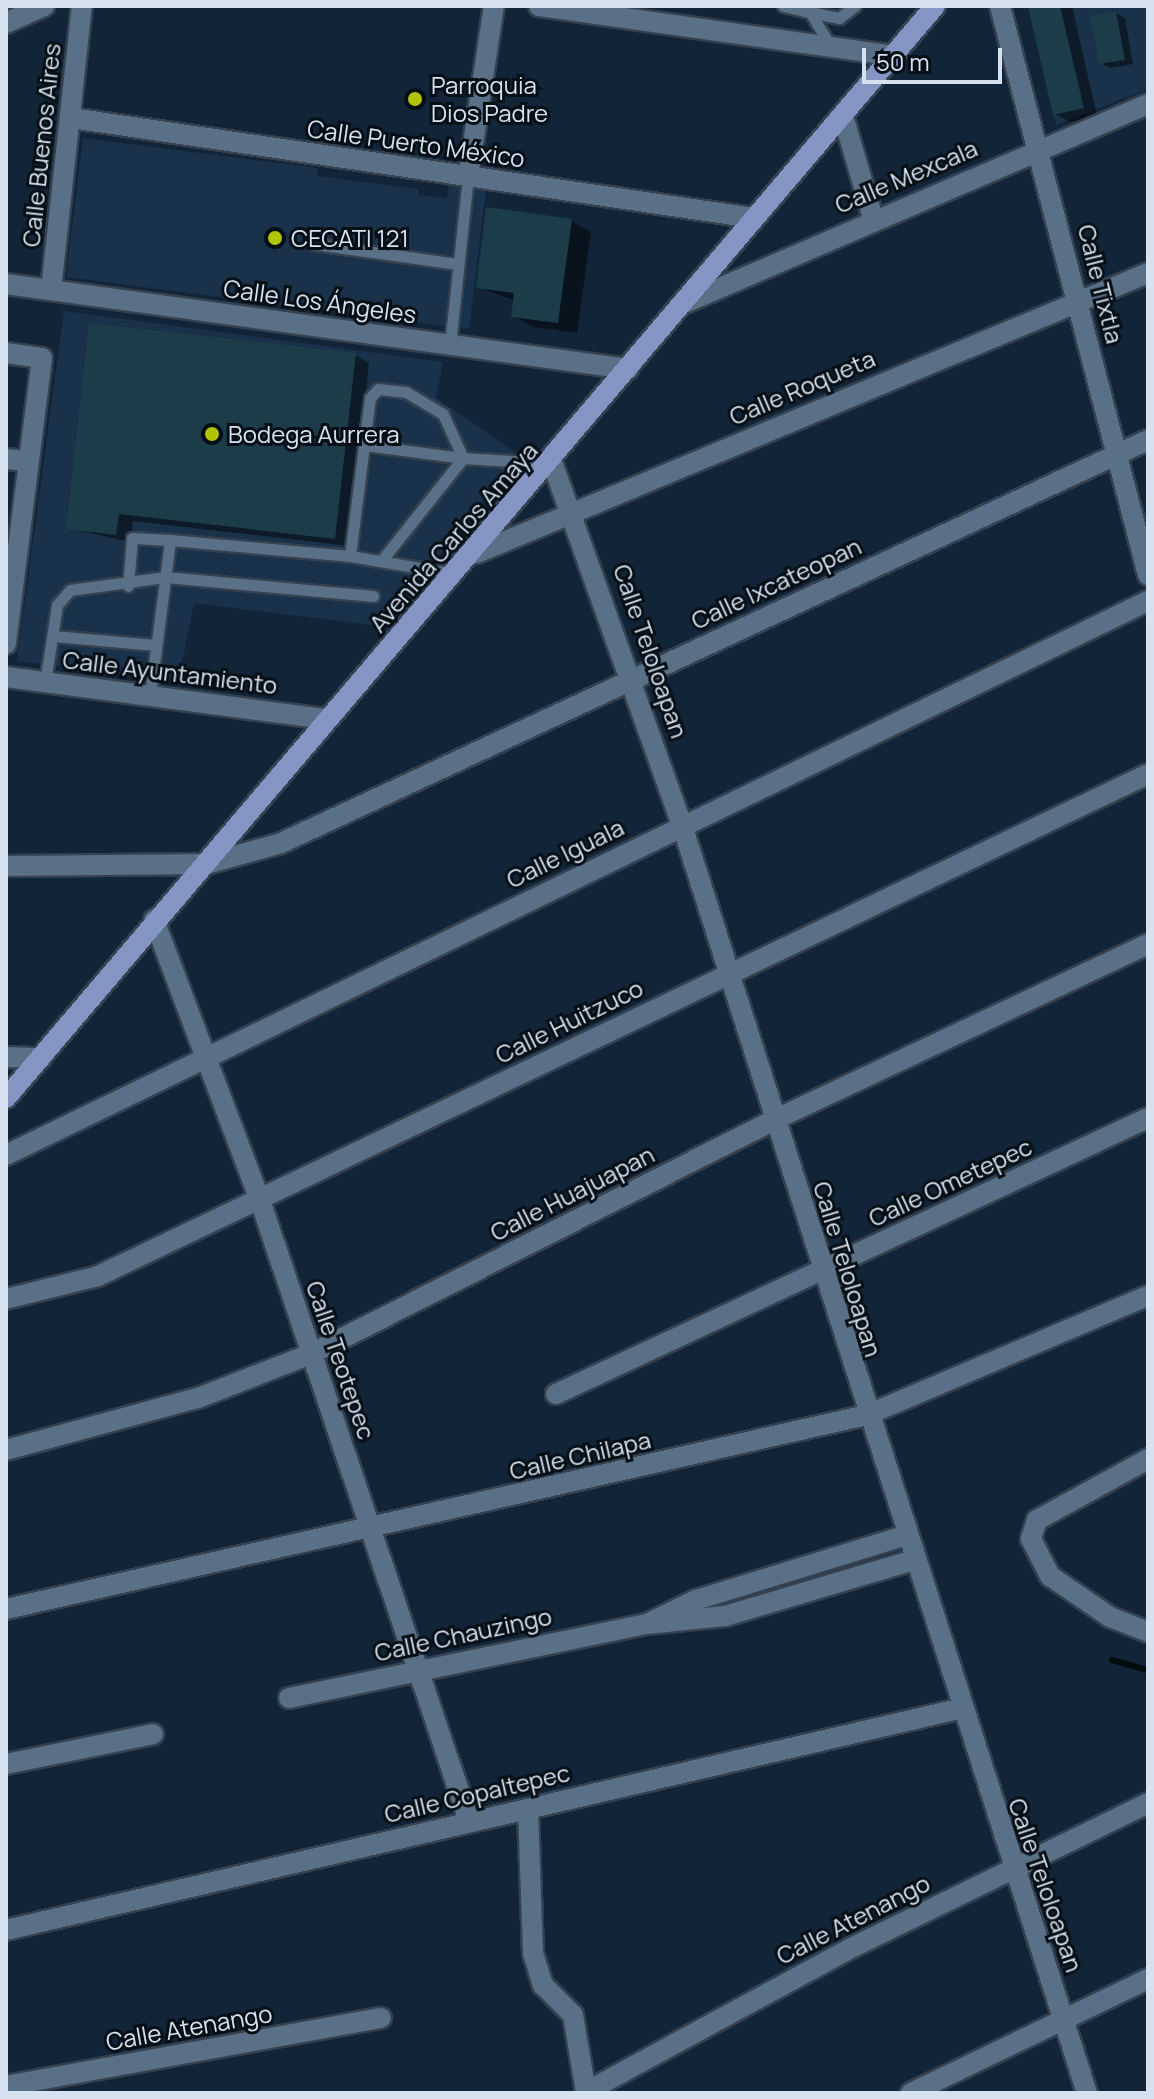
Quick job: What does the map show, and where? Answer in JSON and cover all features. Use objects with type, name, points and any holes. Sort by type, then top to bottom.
[{"type":"main road","name":"Avenida Carlos Amaya","points":[[6,1098],[326,719],[477,553],[754,218],[935,6]]},
{"type":"street","points":[[6,23],[44,6]]},
{"type":"street","name":"Calle Buenos Aires","points":[[51,290],[82,6]]},
{"type":"street","points":[[468,177],[494,6]]},
{"type":"street","points":[[539,6],[894,56]]},
{"type":"street","name":"Calle Tixtla","points":[[1000,6],[1040,147],[1148,575]]},
{"type":"street","name":"Calle Mexcala","points":[[687,302],[873,218],[1148,104]]},
{"type":"street","points":[[843,116],[873,218]]},
{"type":"street","name":"Calle Puerto México","points":[[71,118],[754,218]]},
{"type":"street","name":"Calle Roqueta","points":[[477,553],[575,509],[1148,273]]},
{"type":"street","name":"Calle Los Ángeles","points":[[6,284],[628,369]]},
{"type":"street","points":[[6,353],[42,358],[6,644]]},
{"type":"street","name":"Calle Ixcateopan","points":[[6,866],[206,864],[314,829],[1148,440]]},
{"type":"street","points":[[6,459],[28,461]]},
{"type":"street","name":"Calle Teloloapan","points":[[552,462],[575,509],[634,678],[907,1535],[959,1709],[1087,2093]]},
{"type":"street","name":"Calle Iguala","points":[[6,1155],[1148,601]]},
{"type":"street","name":"Calle Ayuntamiento","points":[[6,677],[326,719]]},
{"type":"street","name":"Calle Huitzuco","points":[[6,1299],[98,1276],[1148,774]]},
{"type":"street","name":"Calle Teotepec","points":[[154,920],[260,1200],[469,1821]]},
{"type":"street","name":"Calle Huajuapan","points":[[6,1450],[198,1398],[311,1354],[774,1120],[1148,944]]},
{"type":"street","points":[[6,1057],[41,1058]]},
{"type":"street","name":"Calle Ometepec","points":[[556,1394],[1148,1118]]},
{"type":"street","name":"Calle Chilapa","points":[[6,1609],[372,1530],[867,1415],[1148,1296]]},
{"type":"street","points":[[1148,1459],[1037,1520],[1031,1539],[1050,1576],[1110,1617],[1148,1632]]},
{"type":"street","name":"Calle Chauzingo","points":[[647,1624],[696,1600],[907,1535]]},
{"type":"street","name":"Calle Chauzingo","points":[[289,1698],[647,1624],[725,1616],[914,1560]]},
{"type":"street","name":"Calle Copaltepec","points":[[6,1930],[959,1709]]},
{"type":"street","points":[[6,1764],[153,1734]]},
{"type":"street","name":"Calle Atenango","points":[[586,2093],[1012,1868],[1148,1803]]},
{"type":"street","points":[[528,1809],[533,1953],[543,1985],[573,2015],[586,2093]]},
{"type":"street","points":[[911,2093],[1148,1979]]},
{"type":"street","name":"Calle Atenango","points":[[6,2086],[381,2018]]},
{"type":"lane","points":[[783,6],[839,18],[855,6]]},
{"type":"lane","points":[[810,12],[830,45]]},
{"type":"lane","points":[[450,345],[468,177]]},
{"type":"lane","points":[[315,244],[458,264]]},
{"type":"lane","points":[[350,556],[370,398],[387,386],[443,414],[463,458]]},
{"type":"lane","points":[[365,445],[463,458],[552,462]]},
{"type":"lane","points":[[381,561],[463,458]]},
{"type":"lane","points":[[128,586],[132,538],[350,556],[458,574]]},
{"type":"lane","points":[[150,695],[170,540]]},
{"type":"lane","points":[[45,682],[64,593],[128,586],[165,577],[373,596]]},
{"type":"lane","points":[[53,636],[156,645]]},
{"type":"shaded area","points":[[1028,6],[1148,6],[1148,89],[1056,125]]},
{"type":"shaded area","name":"CECATI 121","points":[[83,138],[317,168],[317,176],[418,189],[418,195],[447,198],[449,185],[486,189],[469,329],[66,277]]},
{"type":"shaded area","points":[[64,311],[443,362],[436,398],[521,456],[381,626],[194,603],[178,681],[17,661]]},
{"type":"building","points":[[1028,6],[1060,6],[1084,108],[1053,115]]},
{"type":"building","points":[[1116,11],[1125,60],[1099,64],[1090,16]]},
{"type":"building","points":[[486,207],[572,219],[558,323],[511,317],[514,293],[476,288]]},
{"type":"building","name":"Bodega Aurrera","points":[[89,323],[356,353],[335,539],[119,514],[116,535],[66,529]]},
{"type":"waterway","points":[[1112,1660],[1148,1670]]},
{"type":"place","name":"Parroquia Dios Padre","points":[[415,99]]},
{"type":"place","name":"CECATI 121","points":[[275,238]]},
{"type":"place","name":"Bodega Aurrera","points":[[212,434]]}]
